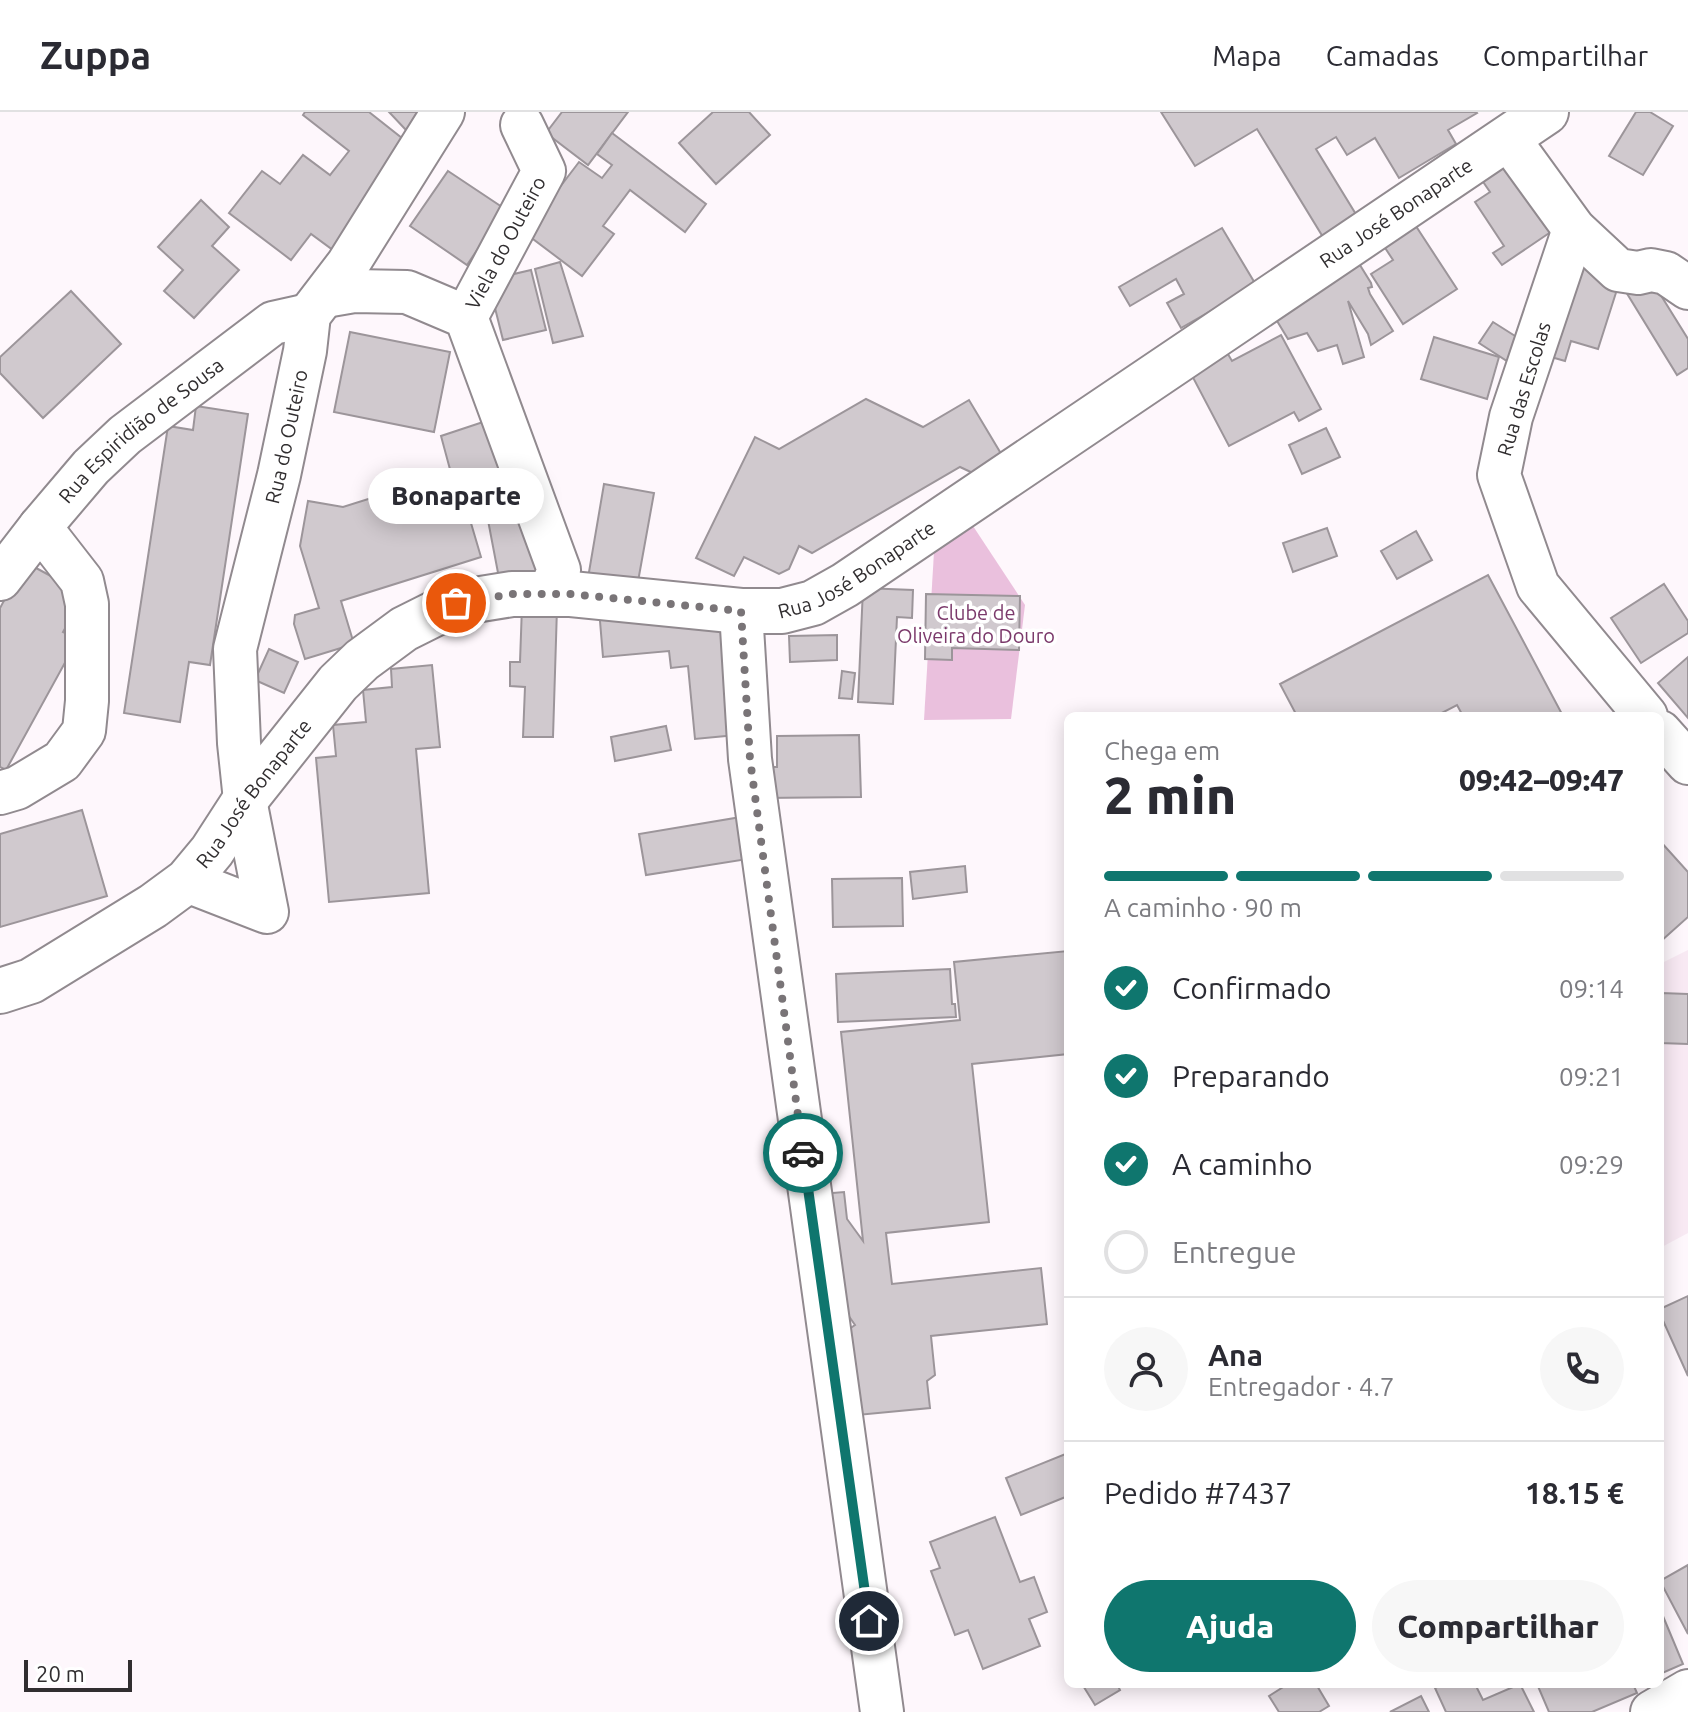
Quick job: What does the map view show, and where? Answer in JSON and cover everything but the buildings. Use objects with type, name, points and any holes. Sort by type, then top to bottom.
[{"type":"street","name":"Rua do Outeiro","points":[[187,881],[267,912],[245,800],[235,649],[279,475],[317,305],[443,112]]},
{"type":"street","name":"Rua José Bonaparte","points":[[0,991],[31,981],[153,906],[187,881],[212,851],[245,800],[338,683],[362,660],[404,629],[456,603],[512,594],[571,594],[741,611],[782,611],[813,603],[845,585],[1546,112]]},
{"type":"street","name":"Viela do Outeiro","points":[[466,317],[544,171],[522,125]]},
{"type":"street","points":[[1508,138],[1574,229],[1618,270],[1666,273],[1688,288]]},
{"type":"street","name":"Rua das Escolas","points":[[1574,229],[1511,417],[1499,475],[1538,586],[1643,712]]},
{"type":"street","name":"Rua Espiridião de Sousa","points":[[0,579],[91,467],[125,435],[273,323],[354,291],[407,292],[466,317]]},
{"type":"street","points":[[466,317],[559,570],[549,594]]},
{"type":"street","points":[[0,793],[17,788],[62,761],[84,731],[87,701],[85,592],[82,581],[40,527]]},
{"type":"street","points":[[741,611],[750,759],[882,1712]]},
{"type":"street","points":[[1664,736],[1688,763]]},
{"type":"street","points":[[1652,1712],[1688,1691]]},
{"type":"shaded area","points":[[1688,950],[1688,1233],[1664,1246],[1664,962]]},
{"type":"green space","name":"Clube de Oliveira do Douro","points":[[973,526],[1025,605],[1011,719],[924,720],[934,552]]},
{"type":"way so far","points":[[456,603],[512,594],[571,594],[741,611],[750,759],[803,1153]]},
{"type":"place","name":"Bonaparte","points":[[456,603]]},
{"type":"route","points":[[803,1153],[869,1621]]}]
